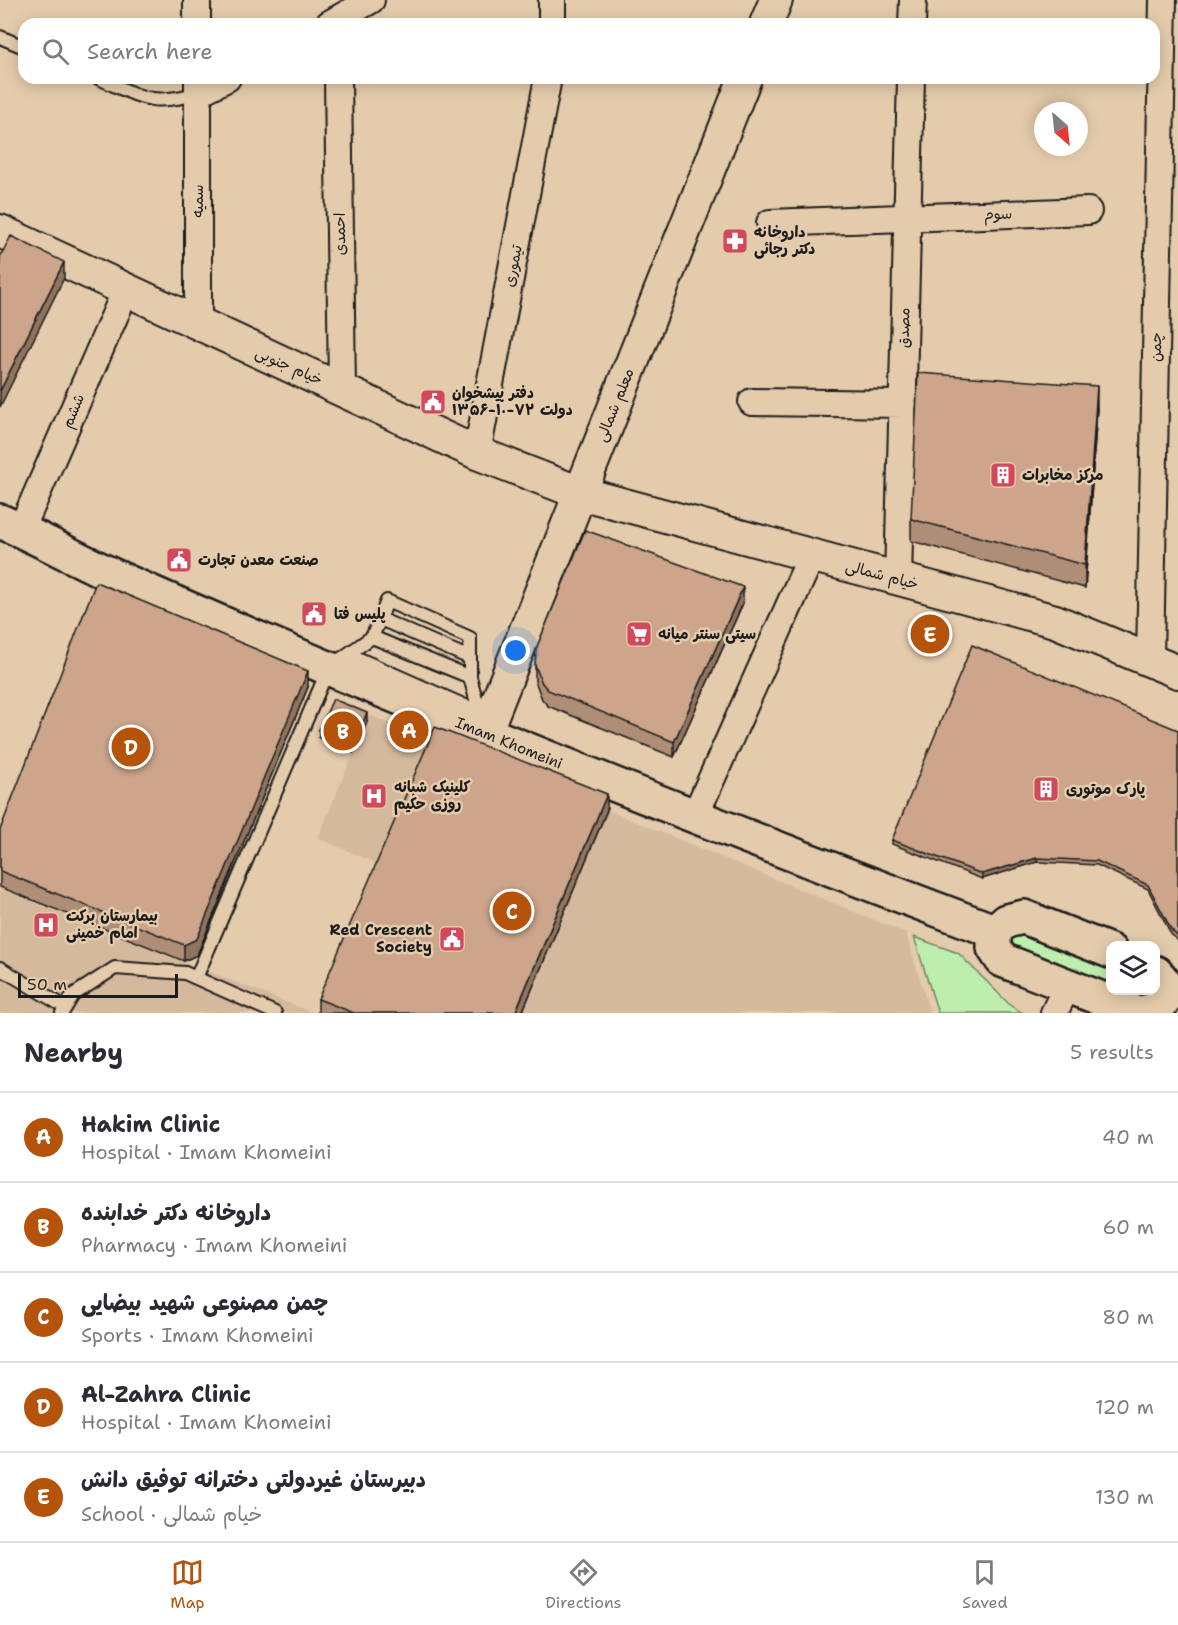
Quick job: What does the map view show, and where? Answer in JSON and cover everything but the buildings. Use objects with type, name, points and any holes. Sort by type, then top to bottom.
[{"type":"main road","name":"Imam Khomeini","points":[[11,526],[125,581],[338,660],[694,818],[994,931]]},
{"type":"main road","points":[[1106,949],[1024,917],[1006,921],[994,931],[994,948],[1002,960],[1061,999],[1156,1000]]},
{"type":"street","points":[[197,0],[197,18]]},
{"type":"street","points":[[335,17],[371,0]]},
{"type":"street","points":[[552,0],[552,18]]},
{"type":"street","points":[[768,18],[776,0]]},
{"type":"street","points":[[912,18],[913,0]]},
{"type":"street","name":"چمن","points":[[1150,658],[1163,0]]},
{"type":"street","name":"احمدی","points":[[338,84],[342,390]]},
{"type":"street","name":"تیموری","points":[[477,453],[547,84]]},
{"type":"street","name":"معلم شمالی","points":[[482,723],[580,493],[743,84]]},
{"type":"street","name":"مصدق","points":[[898,579],[911,84]]},
{"type":"street","name":"سميه","points":[[198,86],[198,324]]},
{"type":"street","name":"سوم","points":[[770,223],[907,216],[1088,211]]},
{"type":"street","name":"خیام جنوبی","points":[[0,231],[125,292],[477,453],[580,493]]},
{"type":"street","name":"ششم","points":[[11,526],[125,292]]},
{"type":"street","points":[[753,402],[903,404]]},
{"type":"street","name":"خیام شمالی","points":[[580,493],[1054,621],[1150,658],[1178,672]]},
{"type":"street","points":[[694,818],[811,557]]},
{"type":"lane","points":[[0,37],[18,44]]},
{"type":"lane","points":[[112,84],[149,100],[170,101],[198,86]]},
{"type":"lane","points":[[196,978],[281,766],[338,660],[372,637],[387,601],[470,638],[470,677],[482,723]]},
{"type":"lane","points":[[380,619],[470,658]]},
{"type":"lane","points":[[372,637],[470,677]]},
{"type":"lane","points":[[0,968],[63,1010],[73,995],[89,982],[115,968],[185,973],[275,1013]]},
{"type":"shaded area","name":"کلینیک شبانه روزی حکیم","points":[[369,715],[435,743],[383,866],[318,838]]},
{"type":"shaded area","points":[[607,810],[906,933],[930,1013],[522,1013]]},
{"type":"shaded area","name":"بیمارستان برکت امام خمینی","points":[[0,889],[184,962],[314,1013],[0,1013]]},
{"type":"green space","points":[[1008,926],[1106,956],[1106,990],[1007,956]]},
{"type":"green space","points":[[914,937],[958,953],[1011,1006],[1023,1013],[938,1013]]},
{"type":"green space","points":[[1119,995],[1154,995],[1151,1006]]},
{"type":"place","name":"داروخانه دکتر رجائی","points":[[735,241]]},
{"type":"place","name":"دفتر پیشخوان دولت ۷۲-۱۰-۱۳۵۶","points":[[433,402]]},
{"type":"place","name":"مرکز مخابرات","points":[[1003,475]]},
{"type":"place","name":"صنعت معدن تجارت","points":[[179,560]]},
{"type":"place","name":"پلیس فتا","points":[[314,614]]},
{"type":"place","name":"سیتی سنتر میانه","points":[[639,634]]},
{"type":"place","name":"دبیرستان غیردولتی دخترانه توفیق دانش","points":[[930,634]]},
{"type":"place","name":"Hakim Clinic","points":[[409,730]]},
{"type":"place","name":"داروخانه دکتر خدابنده","points":[[343,731]]},
{"type":"place","name":"Al-Zahra Clinic","points":[[131,747]]},
{"type":"place","name":"پارک موتوری","points":[[1046,789]]},
{"type":"place","name":"کلینیک شبانه روزی حکیم","points":[[374,796]]},
{"type":"place","name":"چمن مصنوعی شهید بیضایی","points":[[512,911]]},
{"type":"place","name":"بیمارستان برکت امام خمینی","points":[[46,925]]},
{"type":"place","name":"Red Crescent Society","points":[[452,939]]}]
